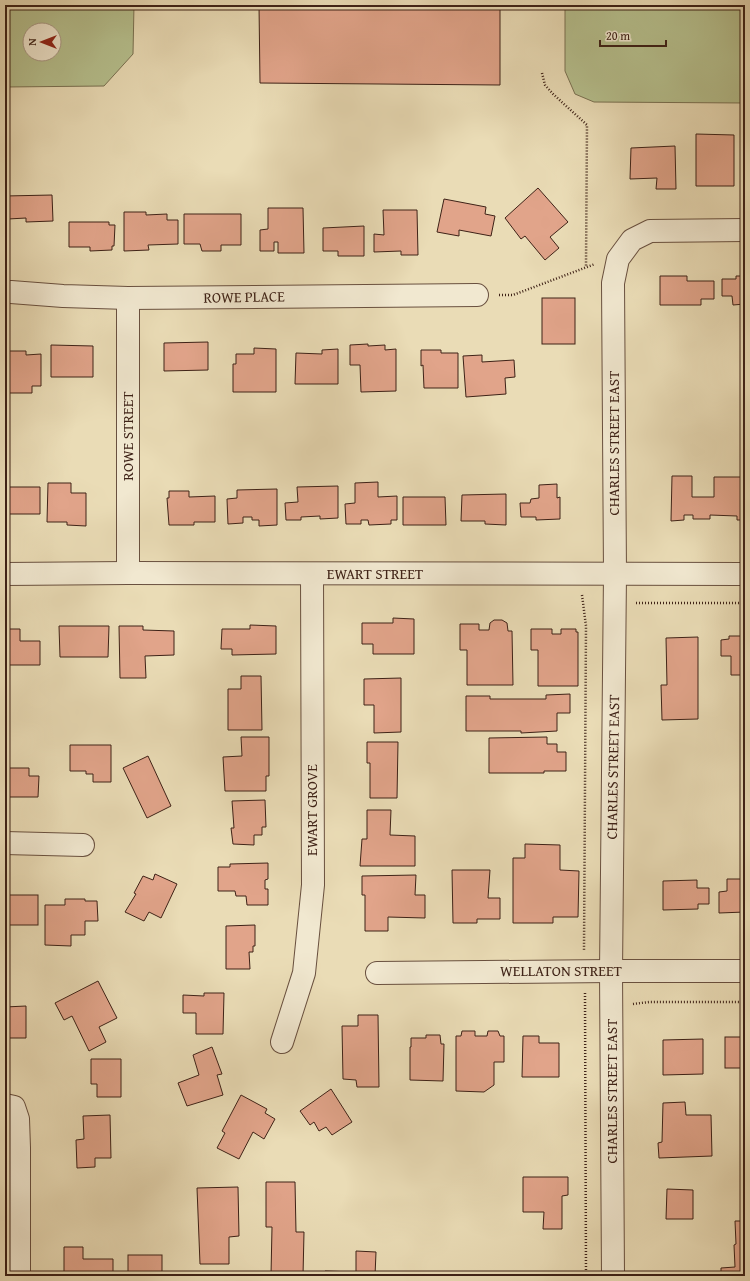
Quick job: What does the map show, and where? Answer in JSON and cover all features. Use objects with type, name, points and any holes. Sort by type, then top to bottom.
[{"type":"street","points":[[618,259],[632,240],[650,231],[745,230]]},
{"type":"street","name":"CHARLES STREET EAST","points":[[613,1276],[611,971],[615,574],[613,283],[618,259]]},
{"type":"street","name":"ROWE PLACE","points":[[11,292],[63,296],[128,298],[477,295]]},
{"type":"street","name":"ROWE STREET","points":[[128,298],[128,573]]},
{"type":"street","name":"EWART STREET","points":[[5,574],[745,574]]},
{"type":"street","name":"EWART GROVE","points":[[282,1042],[304,972],[313,885],[312,574]]},
{"type":"street","points":[[5,843],[83,845]]},
{"type":"street","name":"WELLATON STREET","points":[[377,973],[745,971]]},
{"type":"street","points":[[5,1105],[14,1107],[18,1119],[19,1276]]},
{"type":"path","points":[[542,73],[545,85],[587,125],[586,266]]},
{"type":"path","points":[[477,295],[513,295],[586,266],[618,259]]},
{"type":"path","points":[[582,592],[586,626],[584,950]]},
{"type":"path","points":[[636,603],[745,603]]},
{"type":"path","points":[[585,990],[586,1276]]},
{"type":"path","points":[[627,1004],[649,1002],[745,1002]]},
{"type":"green space","points":[[5,5],[134,5],[133,54],[104,86],[5,87]]},
{"type":"green space","points":[[565,5],[745,5],[745,103],[594,102],[575,94],[565,71]]},
{"type":"building","points":[[259,5],[500,5],[500,85],[260,83]]},
{"type":"building","points":[[696,134],[734,135],[734,186],[696,186]]},
{"type":"building","points":[[742,140],[745,140],[745,187],[742,187]]},
{"type":"building","points":[[675,146],[676,189],[656,189],[657,178],[630,179],[631,148]]},
{"type":"building","points":[[538,188],[568,222],[550,237],[559,248],[545,260],[525,236],[521,239],[505,218]]},
{"type":"building","points":[[52,195],[53,221],[26,222],[26,218],[8,219],[8,214],[5,214],[5,196]]},
{"type":"building","points":[[444,199],[486,207],[485,214],[495,216],[491,236],[459,230],[459,236],[437,232]]},
{"type":"building","points":[[268,208],[303,208],[304,253],[278,253],[278,242],[274,242],[274,251],[260,251],[260,230],[268,229]]},
{"type":"building","points":[[383,210],[417,210],[418,255],[401,255],[401,251],[374,252],[374,234],[384,235]]},
{"type":"building","points":[[124,212],[146,212],[146,215],[167,214],[167,220],[178,220],[178,244],[148,245],[149,250],[124,251]]},
{"type":"building","points":[[184,214],[241,214],[241,245],[221,245],[221,251],[202,251],[200,244],[184,244]]},
{"type":"building","points":[[69,222],[109,222],[109,225],[115,225],[114,246],[112,246],[112,250],[90,251],[90,247],[69,247]]},
{"type":"building","points":[[364,226],[364,256],[338,256],[338,251],[323,251],[323,228]]},
{"type":"building","points":[[660,276],[687,276],[687,281],[714,281],[714,299],[701,299],[701,305],[660,305]]},
{"type":"building","points":[[736,276],[745,276],[745,304],[733,305],[732,296],[722,296],[722,279],[736,279]]},
{"type":"building","points":[[542,298],[575,298],[575,344],[542,344]]},
{"type":"building","points":[[208,342],[208,370],[164,371],[164,343]]},
{"type":"building","points":[[368,344],[368,346],[385,345],[385,350],[396,349],[396,391],[361,392],[360,365],[350,365],[350,345]]},
{"type":"building","points":[[51,345],[93,346],[93,377],[51,377]]},
{"type":"building","points":[[254,348],[276,349],[276,392],[233,392],[233,364],[236,364],[236,354],[254,354]]},
{"type":"building","points":[[338,349],[338,384],[295,384],[296,353],[322,354],[322,350]]},
{"type":"building","points":[[421,350],[441,350],[441,353],[458,353],[458,388],[424,388],[423,365],[421,366]]},
{"type":"building","points":[[8,351],[26,351],[26,355],[41,354],[41,386],[32,386],[32,393],[8,393]]},
{"type":"building","points":[[482,355],[482,362],[514,360],[515,377],[505,378],[506,394],[466,397],[463,356]]},
{"type":"building","points":[[672,476],[692,476],[692,497],[714,497],[714,477],[745,477],[745,520],[737,520],[737,516],[710,515],[710,519],[693,519],[693,515],[684,515],[684,520],[671,521]]},
{"type":"building","points":[[378,482],[378,497],[397,496],[397,520],[391,520],[391,524],[369,525],[368,520],[361,520],[361,524],[346,524],[345,504],[355,503],[355,483]]},
{"type":"building","points":[[48,483],[71,483],[71,493],[86,493],[86,526],[67,525],[67,522],[47,522]]},
{"type":"building","points":[[557,484],[557,498],[560,497],[560,519],[536,520],[536,517],[521,517],[520,503],[530,503],[531,499],[539,498],[539,485]]},
{"type":"building","points":[[338,486],[338,518],[320,519],[320,516],[301,517],[301,520],[286,520],[285,503],[298,502],[297,487]]},
{"type":"building","points":[[5,487],[40,487],[40,514],[9,514],[8,524],[5,524]]},
{"type":"building","points":[[277,489],[277,525],[259,526],[259,520],[252,520],[252,517],[243,517],[243,523],[228,524],[227,499],[237,498],[237,490]]},
{"type":"building","points":[[169,491],[189,491],[189,497],[215,496],[215,522],[194,522],[194,525],[169,525],[167,498],[169,498]]},
{"type":"building","points":[[506,494],[506,525],[485,524],[485,521],[461,521],[462,495]]},
{"type":"building","points":[[403,497],[445,497],[446,525],[403,525]]},
{"type":"building","points":[[393,618],[414,619],[414,654],[373,654],[373,644],[362,644],[362,623],[393,623]]},
{"type":"building","points":[[494,620],[502,620],[507,623],[508,631],[512,631],[513,685],[467,685],[467,650],[460,650],[460,624],[479,624],[479,630],[489,630],[490,623]]},
{"type":"building","points":[[250,625],[276,626],[276,654],[232,655],[232,649],[221,649],[222,629],[250,629]]},
{"type":"building","points":[[59,626],[109,626],[108,657],[60,657]]},
{"type":"building","points":[[119,626],[143,626],[143,630],[174,631],[174,655],[145,656],[146,678],[120,678]]},
{"type":"building","points":[[5,629],[20,629],[20,641],[40,641],[40,665],[5,665]]},
{"type":"building","points":[[531,629],[552,629],[552,634],[561,634],[561,629],[576,629],[576,632],[578,632],[578,686],[538,686],[538,650],[531,650]]},
{"type":"building","points":[[729,636],[745,636],[745,675],[731,675],[731,656],[721,656],[721,640],[729,639]]},
{"type":"building","points":[[698,637],[698,719],[662,720],[661,685],[667,685],[666,638]]},
{"type":"building","points":[[241,676],[261,676],[262,730],[228,730],[228,689],[241,689]]},
{"type":"building","points":[[401,678],[401,732],[374,733],[374,705],[364,705],[364,679]]},
{"type":"building","points":[[570,694],[570,713],[557,713],[557,731],[521,733],[521,731],[466,731],[466,696],[490,696],[490,699],[546,699],[546,695]]},
{"type":"building","points":[[241,737],[269,737],[269,776],[266,776],[266,791],[225,791],[223,757],[242,756]]},
{"type":"building","points":[[547,737],[547,744],[557,744],[557,752],[566,752],[566,771],[544,771],[544,773],[489,773],[489,738]]},
{"type":"building","points":[[367,742],[398,742],[397,798],[370,798],[370,763],[367,763]]},
{"type":"building","points":[[70,745],[111,745],[111,782],[93,782],[93,774],[86,774],[86,771],[70,771]]},
{"type":"building","points":[[148,756],[171,806],[147,818],[123,768]]},
{"type":"building","points":[[5,768],[29,768],[29,776],[39,776],[38,797],[5,797]]},
{"type":"building","points":[[265,800],[266,827],[262,827],[262,835],[254,835],[254,845],[233,844],[231,828],[234,828],[232,801]]},
{"type":"building","points":[[367,810],[391,810],[390,835],[415,836],[415,866],[360,866],[362,839],[367,839]]},
{"type":"building","points":[[525,844],[560,845],[560,870],[579,871],[578,917],[553,917],[553,923],[513,923],[513,858],[525,858]]},
{"type":"building","points":[[268,863],[268,879],[265,880],[265,889],[268,889],[268,905],[247,905],[246,896],[236,896],[235,891],[218,891],[218,867],[230,867],[230,864]]},
{"type":"building","points":[[452,870],[490,870],[488,898],[500,898],[500,919],[477,919],[477,923],[453,923]]},
{"type":"building","points":[[155,874],[177,884],[161,918],[149,912],[144,921],[125,912],[136,894],[134,893],[143,876],[153,880]]},
{"type":"building","points":[[416,875],[415,895],[425,895],[425,918],[388,917],[388,931],[365,931],[365,895],[362,895],[362,876]]},
{"type":"building","points":[[727,879],[745,879],[745,912],[719,913],[719,892],[727,891]]},
{"type":"building","points":[[697,880],[697,888],[709,888],[709,904],[698,904],[698,909],[663,910],[663,881]]},
{"type":"building","points":[[5,895],[38,895],[38,925],[5,925]]},
{"type":"building","points":[[65,899],[85,899],[85,901],[97,901],[98,921],[85,921],[85,935],[71,935],[71,946],[45,945],[45,905],[65,905]]},
{"type":"building","points":[[255,925],[255,946],[253,946],[253,952],[249,952],[250,969],[226,969],[226,926]]},
{"type":"building","points":[[98,981],[117,1018],[99,1027],[106,1042],[89,1051],[72,1016],[64,1020],[55,1003]]},
{"type":"building","points":[[204,993],[224,993],[223,1034],[196,1034],[196,1013],[183,1013],[183,995],[204,996]]},
{"type":"building","points":[[26,1006],[26,1038],[5,1038],[5,1007]]},
{"type":"building","points":[[358,1015],[378,1015],[379,1087],[357,1087],[356,1080],[343,1079],[342,1026],[358,1026]]},
{"type":"building","points":[[462,1031],[475,1031],[475,1036],[487,1036],[488,1031],[498,1031],[500,1036],[504,1036],[504,1062],[494,1062],[494,1085],[484,1092],[456,1091],[456,1036],[461,1036]]},
{"type":"building","points":[[426,1035],[440,1035],[441,1044],[444,1044],[443,1081],[410,1080],[411,1038],[426,1038]]},
{"type":"building","points":[[523,1036],[539,1036],[539,1043],[559,1043],[559,1077],[522,1077]]},
{"type":"building","points":[[725,1037],[745,1037],[745,1068],[725,1068]]},
{"type":"building","points":[[703,1039],[703,1074],[663,1075],[663,1040]]},
{"type":"building","points":[[212,1047],[222,1074],[217,1075],[223,1095],[187,1106],[178,1083],[199,1075],[193,1055]]},
{"type":"building","points":[[91,1059],[121,1059],[121,1097],[97,1097],[97,1084],[91,1084]]},
{"type":"building","points":[[331,1089],[352,1122],[332,1135],[326,1127],[319,1131],[314,1122],[310,1125],[300,1111]]},
{"type":"building","points":[[241,1095],[267,1109],[265,1113],[275,1119],[264,1139],[253,1132],[239,1159],[217,1148],[225,1133],[222,1131]]},
{"type":"building","points":[[685,1102],[686,1115],[711,1115],[712,1156],[659,1158],[658,1143],[662,1142],[663,1103]]},
{"type":"building","points":[[110,1115],[111,1158],[95,1158],[95,1167],[77,1168],[76,1140],[84,1139],[83,1116]]},
{"type":"building","points":[[523,1177],[568,1177],[568,1195],[562,1196],[562,1229],[543,1229],[544,1212],[523,1212]]},
{"type":"building","points":[[266,1182],[295,1182],[296,1232],[304,1232],[303,1276],[271,1276],[272,1227],[266,1227]]},
{"type":"building","points":[[238,1187],[239,1236],[229,1237],[229,1264],[200,1264],[197,1188]]},
{"type":"building","points":[[667,1189],[693,1190],[693,1219],[666,1219]]},
{"type":"building","points":[[735,1221],[745,1221],[745,1276],[721,1276],[721,1268],[735,1267]]},
{"type":"building","points":[[64,1247],[83,1247],[83,1259],[113,1259],[113,1276],[64,1276]]},
{"type":"building","points":[[356,1251],[376,1252],[375,1276],[326,1276],[325,1271],[356,1272]]},
{"type":"building","points":[[128,1255],[162,1255],[162,1276],[128,1276]]},
{"type":"building","points":[[660,1272],[711,1273],[711,1276],[660,1276]]}]
